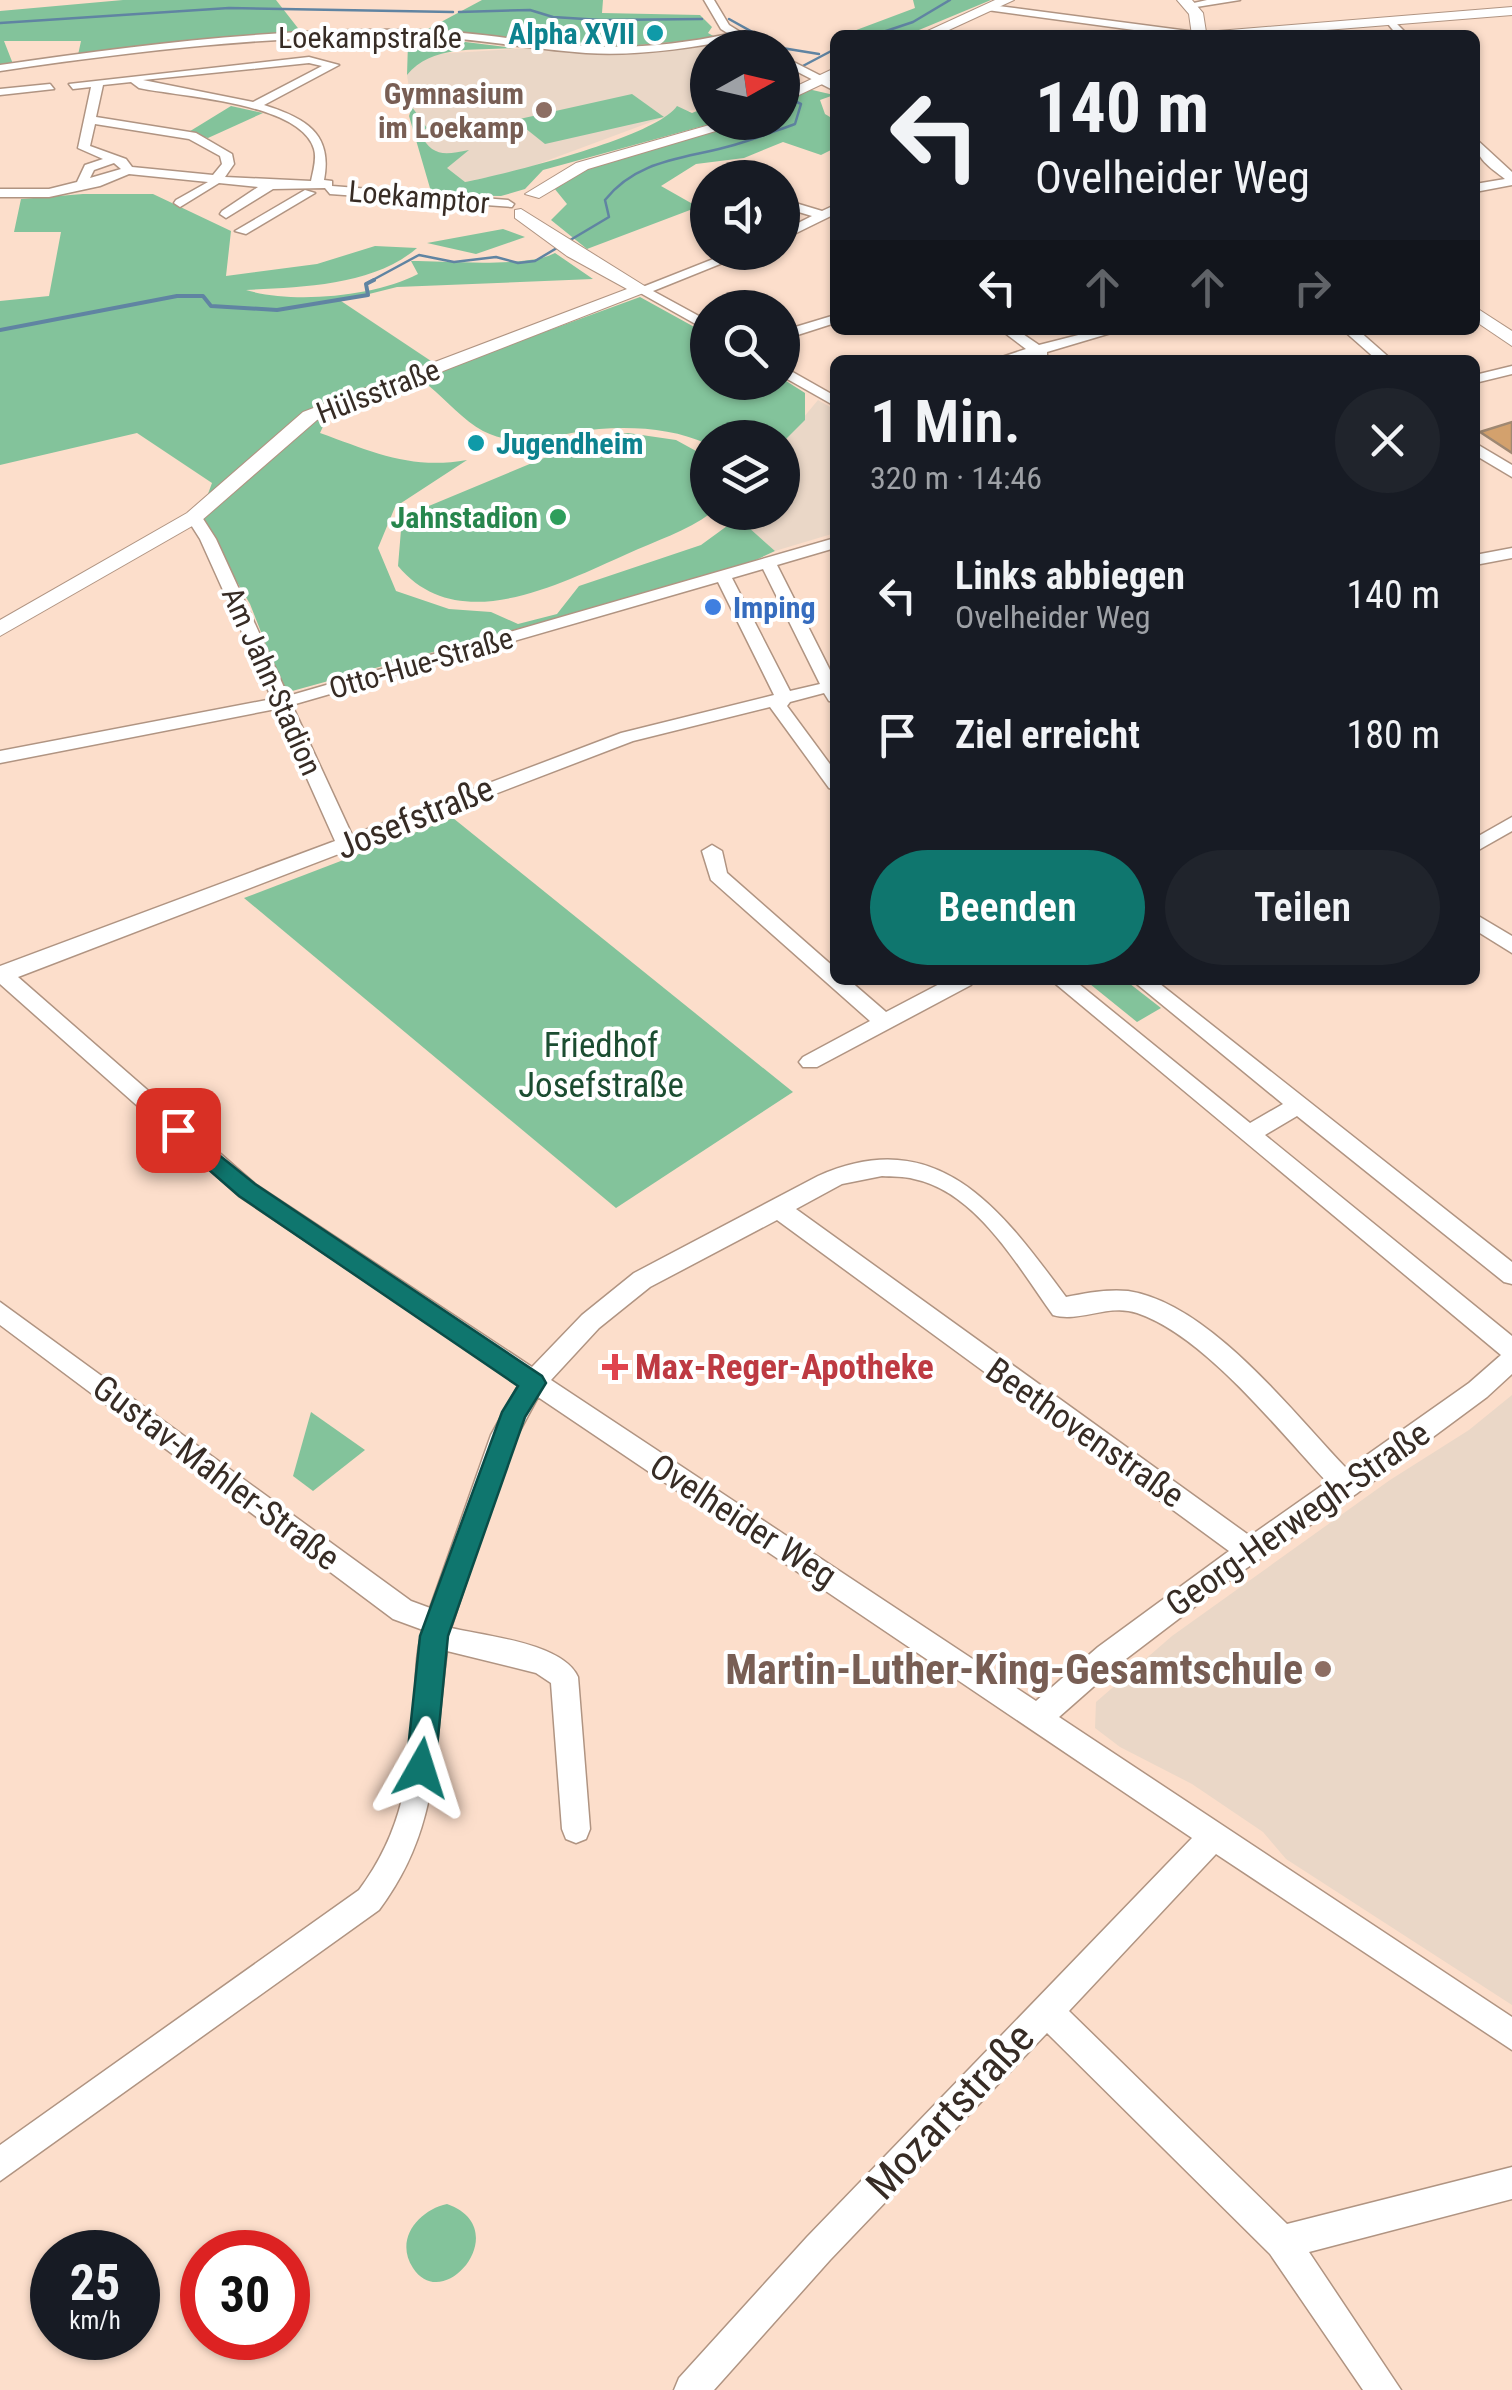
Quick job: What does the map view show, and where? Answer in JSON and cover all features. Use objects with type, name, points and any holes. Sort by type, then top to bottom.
[{"type":"main road","points":[[938,30],[1007,0]]},
{"type":"main road","points":[[1187,3],[1200,24],[1199,30]]},
{"type":"main road","points":[[1291,30],[1512,11]]},
{"type":"main road","points":[[800,89],[830,74]]},
{"type":"main road","points":[[642,290],[563,246],[539,204],[582,166],[690,136]]},
{"type":"main road","name":"Hülsstraße","points":[[0,629],[194,518],[276,441],[310,416],[642,290]]},
{"type":"main road","points":[[1480,316],[1512,340]]},
{"type":"street","points":[[709,0],[716,18],[731,30]]},
{"type":"street","points":[[1187,3],[1236,0]]},
{"type":"street","points":[[992,8],[1157,30]]},
{"type":"street","points":[[1388,21],[1398,30]]},
{"type":"street","name":"Loekampstraße","points":[[0,68],[307,33],[444,34],[622,51],[690,45]]},
{"type":"street","points":[[73,86],[234,66],[324,62],[333,65],[257,104]]},
{"type":"street","points":[[800,69],[830,85]]},
{"type":"street","points":[[134,78],[143,86],[257,104],[312,134],[322,157],[315,188],[242,231]]},
{"type":"street","points":[[98,83],[84,148],[128,170]]},
{"type":"street","points":[[0,92],[50,87]]},
{"type":"street","points":[[90,120],[206,141],[226,154],[228,164],[217,180],[180,204]]},
{"type":"street","points":[[1480,147],[1512,180]]},
{"type":"street","points":[[88,183],[82,181],[88,168],[111,160]]},
{"type":"street","points":[[0,193],[49,193],[128,170]]},
{"type":"street","name":"Loekamptor","points":[[128,170],[270,185],[539,204]]},
{"type":"street","points":[[1480,187],[1512,180]]},
{"type":"street","points":[[226,214],[270,185]]},
{"type":"street","points":[[800,206],[830,213]]},
{"type":"street","points":[[800,228],[830,213]]},
{"type":"street","name":"Hülsstraße","points":[[642,290],[696,270]]},
{"type":"street","points":[[642,290],[690,317]]},
{"type":"street","points":[[800,331],[830,322]]},
{"type":"street","points":[[1015,335],[1044,355]]},
{"type":"street","points":[[1014,355],[1092,335]]},
{"type":"street","points":[[1356,335],[1379,355]]},
{"type":"street","points":[[1480,377],[1512,370]]},
{"type":"street","points":[[800,381],[830,399]]},
{"type":"street","points":[[1480,451],[1512,472]]},
{"type":"street","name":"Am Jahn-Stadion","points":[[194,518],[208,540],[348,846]]},
{"type":"street","name":"Otto-Hue-Straße","points":[[0,757],[281,703],[830,544]]},
{"type":"street","points":[[1480,559],[1512,553]]},
{"type":"street","points":[[768,562],[830,684]]},
{"type":"street","points":[[724,576],[784,697],[778,706],[830,777]]},
{"type":"street","name":"Josefstraße","points":[[2,974],[627,737],[784,697],[830,690]]},
{"type":"street","points":[[1480,843],[1512,824]]},
{"type":"street","points":[[712,851],[718,876],[830,975]]},
{"type":"street","points":[[1480,924],[1512,946]]},
{"type":"street","name":"Ovelheider Weg","points":[[2,974],[247,1190],[1512,2035]]},
{"type":"street","points":[[841,985],[884,1023]]},
{"type":"street","points":[[810,1062],[955,985]]},
{"type":"street","points":[[1067,985],[1512,1350]]},
{"type":"street","points":[[1148,985],[1512,1276]]},
{"type":"street","points":[[1250,1132],[1298,1105]]},
{"type":"street","points":[[0,2164],[369,1900],[394,1872],[410,1836],[418,1801],[436,1630],[514,1412],[554,1358],[641,1281],[823,1182],[866,1170],[922,1172],[946,1180],[985,1207],[1061,1308],[1105,1300],[1137,1302],[1170,1316],[1201,1340],[1347,1486]]},
{"type":"street","name":"Beethovenstraße","points":[[779,1209],[1250,1551]]},
{"type":"street","name":"Gustav-Mahler-Straße","points":[[0,1312],[402,1610],[436,1630],[543,1662],[564,1677],[576,1829]]},
{"type":"street","name":"Georg-Herwegh-Straße","points":[[1037,1718],[1108,1656],[1478,1390],[1512,1358]]},
{"type":"street","name":"Mozartstraße","points":[[691,2390],[1045,2009],[1136,1920],[1213,1836]]},
{"type":"street","points":[[1045,2009],[1282,2242],[1384,2390]]},
{"type":"street","points":[[1282,2242],[1512,2183]]},
{"type":"shaded area","name":"Gymnasium im Loekamp","points":[[690,46],[690,111],[519,171],[464,182],[446,168],[467,151],[442,155],[428,149],[419,133],[426,128],[412,107],[407,75],[420,60],[437,54],[530,48],[636,53]]},
{"type":"shaded area","points":[[818,400],[830,407],[830,534],[775,551],[751,530],[800,530],[800,422]]},
{"type":"shaded area","name":"Martin-Luther-King-Gesamtschule","points":[[1512,1395],[1512,2005],[1286,1859],[1263,1832],[1192,1784],[1120,1747],[1095,1728],[1096,1702],[1172,1636],[1390,1480],[1469,1430]]},
{"type":"green space","points":[[123,0],[276,0],[301,32],[78,55],[81,41],[4,41],[13,64],[0,66],[0,11]]},
{"type":"green space","points":[[482,0],[603,0],[602,13],[700,15],[712,27],[690,30],[690,40],[606,48],[426,30]]},
{"type":"green space","points":[[913,0],[991,0],[919,30],[856,30],[915,8]]},
{"type":"green space","points":[[425,37],[515,48],[443,54],[418,65],[407,75],[408,43]]},
{"type":"green space","points":[[808,89],[830,94],[820,100],[830,117],[830,150],[821,155],[783,142],[744,158],[690,160],[690,168],[661,186],[690,202],[690,210],[587,249],[551,220],[567,204],[554,188],[597,165],[690,138],[800,140],[800,94]]},
{"type":"green space","points":[[632,94],[664,117],[545,144],[515,120]]},
{"type":"green space","points":[[231,106],[263,113],[208,138],[187,133]]},
{"type":"green space","points":[[677,106],[690,112],[690,130],[543,170],[525,189],[501,196],[432,195],[409,116],[412,107],[427,128],[420,133],[434,150],[469,150],[447,168],[465,182],[612,142],[664,118]]},
{"type":"green space","points":[[153,194],[231,231],[226,276],[317,264],[375,246],[417,248],[399,261],[358,277],[246,290],[286,297],[356,293],[400,282],[418,274],[411,261],[526,261],[555,253],[593,279],[397,287],[341,301],[443,369],[640,297],[690,325],[690,400],[800,400],[800,390],[805,393],[805,420],[800,425],[800,420],[690,420],[690,438],[626,428],[512,440],[476,427],[429,386],[373,398],[328,416],[320,433],[375,453],[428,463],[467,460],[395,507],[378,548],[396,591],[449,609],[491,612],[518,624],[557,614],[579,586],[701,545],[722,530],[751,530],[775,551],[741,567],[285,693],[250,604],[199,518],[212,483],[137,433],[0,465],[0,301],[49,296],[61,232],[14,232],[21,199]]},
{"type":"green space","points":[[503,229],[525,237],[476,254],[427,243]]},
{"type":"green space","name":"Jahnstadion","points":[[628,433],[676,440],[690,448],[690,525],[571,579],[509,598],[479,602],[450,599],[422,587],[398,566],[401,530],[412,513],[592,438]]},
{"type":"green space","name":"Friedhof Josefstraße","points":[[453,818],[793,1092],[616,1208],[244,898]]},
{"type":"green space","points":[[1091,985],[1131,985],[1161,1008],[1137,1022]]},
{"type":"green space","points":[[311,1412],[365,1450],[313,1491],[293,1476]]},
{"type":"green space","points":[[447,2204],[467,2216],[475,2231],[475,2247],[468,2263],[456,2275],[441,2282],[426,2280],[408,2257],[408,2237],[427,2212]]},
{"type":"building","points":[[1512,422],[1512,453],[1480,432]]},
{"type":"waterway","points":[[889,30],[913,22],[950,0]]},
{"type":"waterway","points":[[0,23],[229,8],[453,12]]},
{"type":"waterway","points":[[459,12],[530,10],[553,17],[601,20],[702,19]]},
{"type":"waterway","points":[[729,19],[749,30]]},
{"type":"waterway","points":[[800,51],[819,54]]},
{"type":"waterway","points":[[800,67],[830,52]]},
{"type":"waterway","points":[[800,104],[800,107]]},
{"type":"waterway","points":[[369,282],[419,255],[454,262],[496,257],[518,263],[535,261],[609,217],[605,200],[632,176],[664,162],[749,140]]},
{"type":"waterway","points":[[0,330],[177,296],[203,296],[211,306],[277,310],[368,295],[366,284],[374,280]]},
{"type":"place","name":"Alpha XVII","points":[[655,33]]},
{"type":"place","name":"Gymnasium im Loekamp","points":[[544,110]]},
{"type":"place","name":"Jugendheim","points":[[476,443]]},
{"type":"place","name":"Jahnstadion","points":[[558,517]]},
{"type":"place","name":"Imping","points":[[713,607]]},
{"type":"place","name":"Max-Reger-Apotheke","points":[[615,1367]]},
{"type":"place","name":"Martin-Luther-King-Gesamtschule","points":[[1323,1669]]},
{"type":"route","points":[[178,1130],[247,1190],[534,1383],[514,1412],[434,1636],[421,1768]]}]
